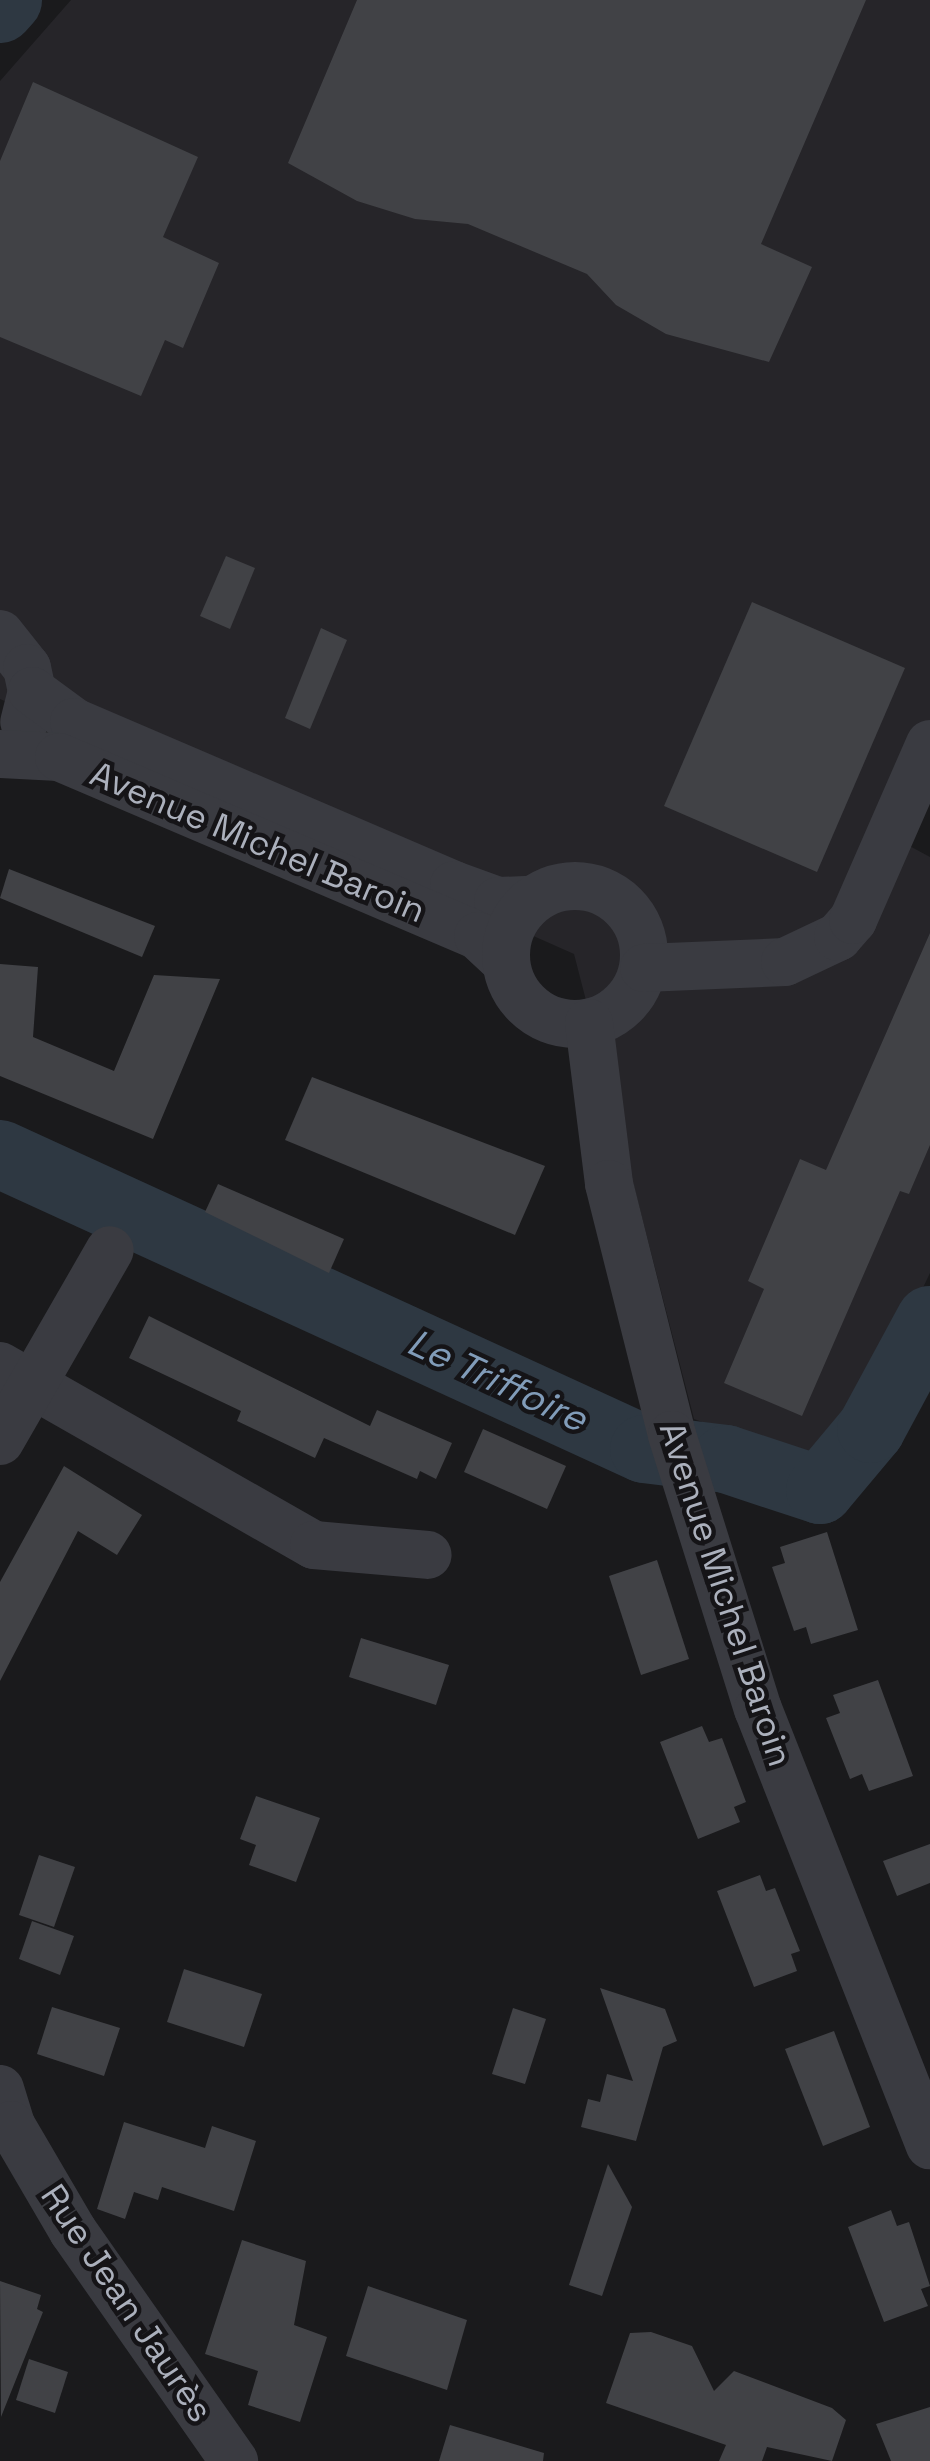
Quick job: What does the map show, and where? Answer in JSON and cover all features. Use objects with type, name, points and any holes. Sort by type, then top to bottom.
[{"type":"street","points":[[0,634],[27,668],[32,692],[22,726],[0,752]]},
{"type":"street","name":"Avenue Michel Baroin","points":[[32,692],[74,722],[454,885],[498,901],[531,900]]},
{"type":"street","points":[[644,968],[785,962],[838,937],[853,920],[930,744]]},
{"type":"street","name":"Avenue Michel Baroin","points":[[0,752],[59,758],[478,936],[505,961]]},
{"type":"street","points":[[566,885],[592,887],[618,900],[635,918],[644,968],[615,1012],[589,1024],[566,1024],[537,1014],[513,989],[505,961],[516,917],[531,900],[566,885]]},
{"type":"street","name":"Avenue Michel Baroin","points":[[589,1024],[609,1184],[672,1435],[758,1709],[930,2146]]},
{"type":"street","points":[[0,1440],[16,1374],[110,1250]]},
{"type":"street","points":[[16,1374],[314,1546],[428,1555]]},
{"type":"street","name":"Rue Jean Jaurès","points":[[0,2089],[10,2126],[73,2231],[234,2461]]},
{"type":"shaded area","points":[[71,0],[930,0],[930,778],[904,843],[930,857],[930,1273],[836,1470],[694,1419],[574,954],[0,699],[0,81]]},
{"type":"building","points":[[357,0],[866,0],[761,244],[812,267],[769,362],[666,334],[616,305],[587,274],[468,224],[415,219],[357,201],[288,163]]},
{"type":"building","points":[[33,82],[198,157],[163,237],[219,263],[183,348],[165,340],[141,396],[0,337],[0,161]]},
{"type":"building","points":[[226,556],[255,568],[230,629],[200,616]]},
{"type":"building","points":[[752,602],[905,668],[817,872],[664,806]]},
{"type":"building","points":[[321,628],[347,640],[310,729],[285,718]]},
{"type":"building","points":[[9,869],[155,926],[142,957],[0,898]]},
{"type":"building","points":[[930,933],[930,1145],[909,1194],[900,1191],[802,1416],[724,1383],[764,1289],[748,1281],[800,1159],[826,1170]]},
{"type":"building","points":[[0,964],[38,967],[33,1037],[114,1071],[154,975],[220,979],[153,1139],[0,1076]]},
{"type":"building","points":[[312,1077],[545,1166],[515,1235],[285,1140]]},
{"type":"building","points":[[218,1184],[344,1239],[329,1273],[205,1212]]},
{"type":"building","points":[[149,1316],[370,1426],[377,1410],[452,1443],[436,1479],[420,1471],[417,1479],[324,1438],[315,1458],[237,1421],[241,1411],[129,1358]]},
{"type":"building","points":[[483,1429],[566,1466],[547,1509],[464,1472]]},
{"type":"building","points":[[64,1466],[142,1515],[117,1555],[78,1531],[0,1681],[0,1582]]},
{"type":"building","points":[[827,1532],[858,1630],[811,1644],[806,1627],[794,1631],[772,1567],[785,1563],[780,1547]]},
{"type":"building","points":[[657,1560],[689,1659],[641,1675],[609,1576]]},
{"type":"building","points":[[361,1638],[449,1665],[436,1705],[349,1677]]},
{"type":"building","points":[[878,1680],[913,1776],[869,1791],[862,1774],[850,1779],[826,1718],[840,1713],[833,1695]]},
{"type":"building","points":[[702,1726],[709,1742],[722,1738],[746,1802],[734,1807],[740,1822],[698,1839],[660,1742]]},
{"type":"building","points":[[256,1796],[320,1818],[296,1882],[249,1865],[256,1845],[240,1839]]},
{"type":"building","points":[[930,1844],[930,1883],[897,1896],[883,1861]]},
{"type":"building","points":[[39,1855],[75,1867],[54,1927],[19,1915]]},
{"type":"building","points":[[760,1875],[766,1891],[775,1888],[800,1951],[791,1954],[797,1971],[754,1987],[717,1891]]},
{"type":"building","points":[[32,1921],[74,1936],[60,1975],[19,1959]]},
{"type":"building","points":[[184,1969],[262,1994],[244,2047],[167,2022]]},
{"type":"building","points":[[600,1988],[665,2009],[677,2041],[663,2047],[636,2141],[581,2127],[588,2099],[600,2102],[607,2074],[633,2081]]},
{"type":"building","points":[[52,2007],[120,2028],[104,2076],[37,2054]]},
{"type":"building","points":[[513,2008],[546,2019],[525,2084],[492,2074]]},
{"type":"building","points":[[834,2031],[870,2127],[823,2146],[785,2049]]},
{"type":"building","points":[[124,2122],[205,2148],[212,2126],[256,2141],[234,2211],[162,2187],[158,2200],[134,2192],[125,2219],[97,2209]]},
{"type":"building","points":[[608,2164],[632,2207],[602,2296],[569,2285]]},
{"type":"building","points":[[891,2210],[897,2226],[909,2222],[930,2286],[921,2289],[928,2306],[884,2322],[848,2227]]},
{"type":"building","points":[[242,2240],[306,2261],[294,2325],[327,2337],[300,2422],[248,2405],[258,2371],[205,2354]]},
{"type":"building","points":[[0,2281],[41,2295],[37,2309],[43,2312],[1,2417]]},
{"type":"building","points":[[368,2286],[467,2320],[447,2390],[346,2356]]},
{"type":"building","points":[[651,2332],[692,2346],[714,2391],[734,2371],[832,2408],[846,2420],[832,2461],[767,2447],[762,2461],[719,2461],[726,2445],[606,2403],[630,2333]]},
{"type":"building","points":[[29,2359],[68,2372],[55,2413],[16,2400]]},
{"type":"building","points":[[930,2407],[930,2461],[891,2461],[876,2424]]},
{"type":"building","points":[[450,2425],[544,2453],[543,2461],[439,2461]]},
{"type":"waterway","points":[[0,9],[8,0]]},
{"type":"waterway","name":"Le Triffoire","points":[[0,1154],[644,1449],[726,1459],[820,1490],[871,1429],[930,1320]]}]
